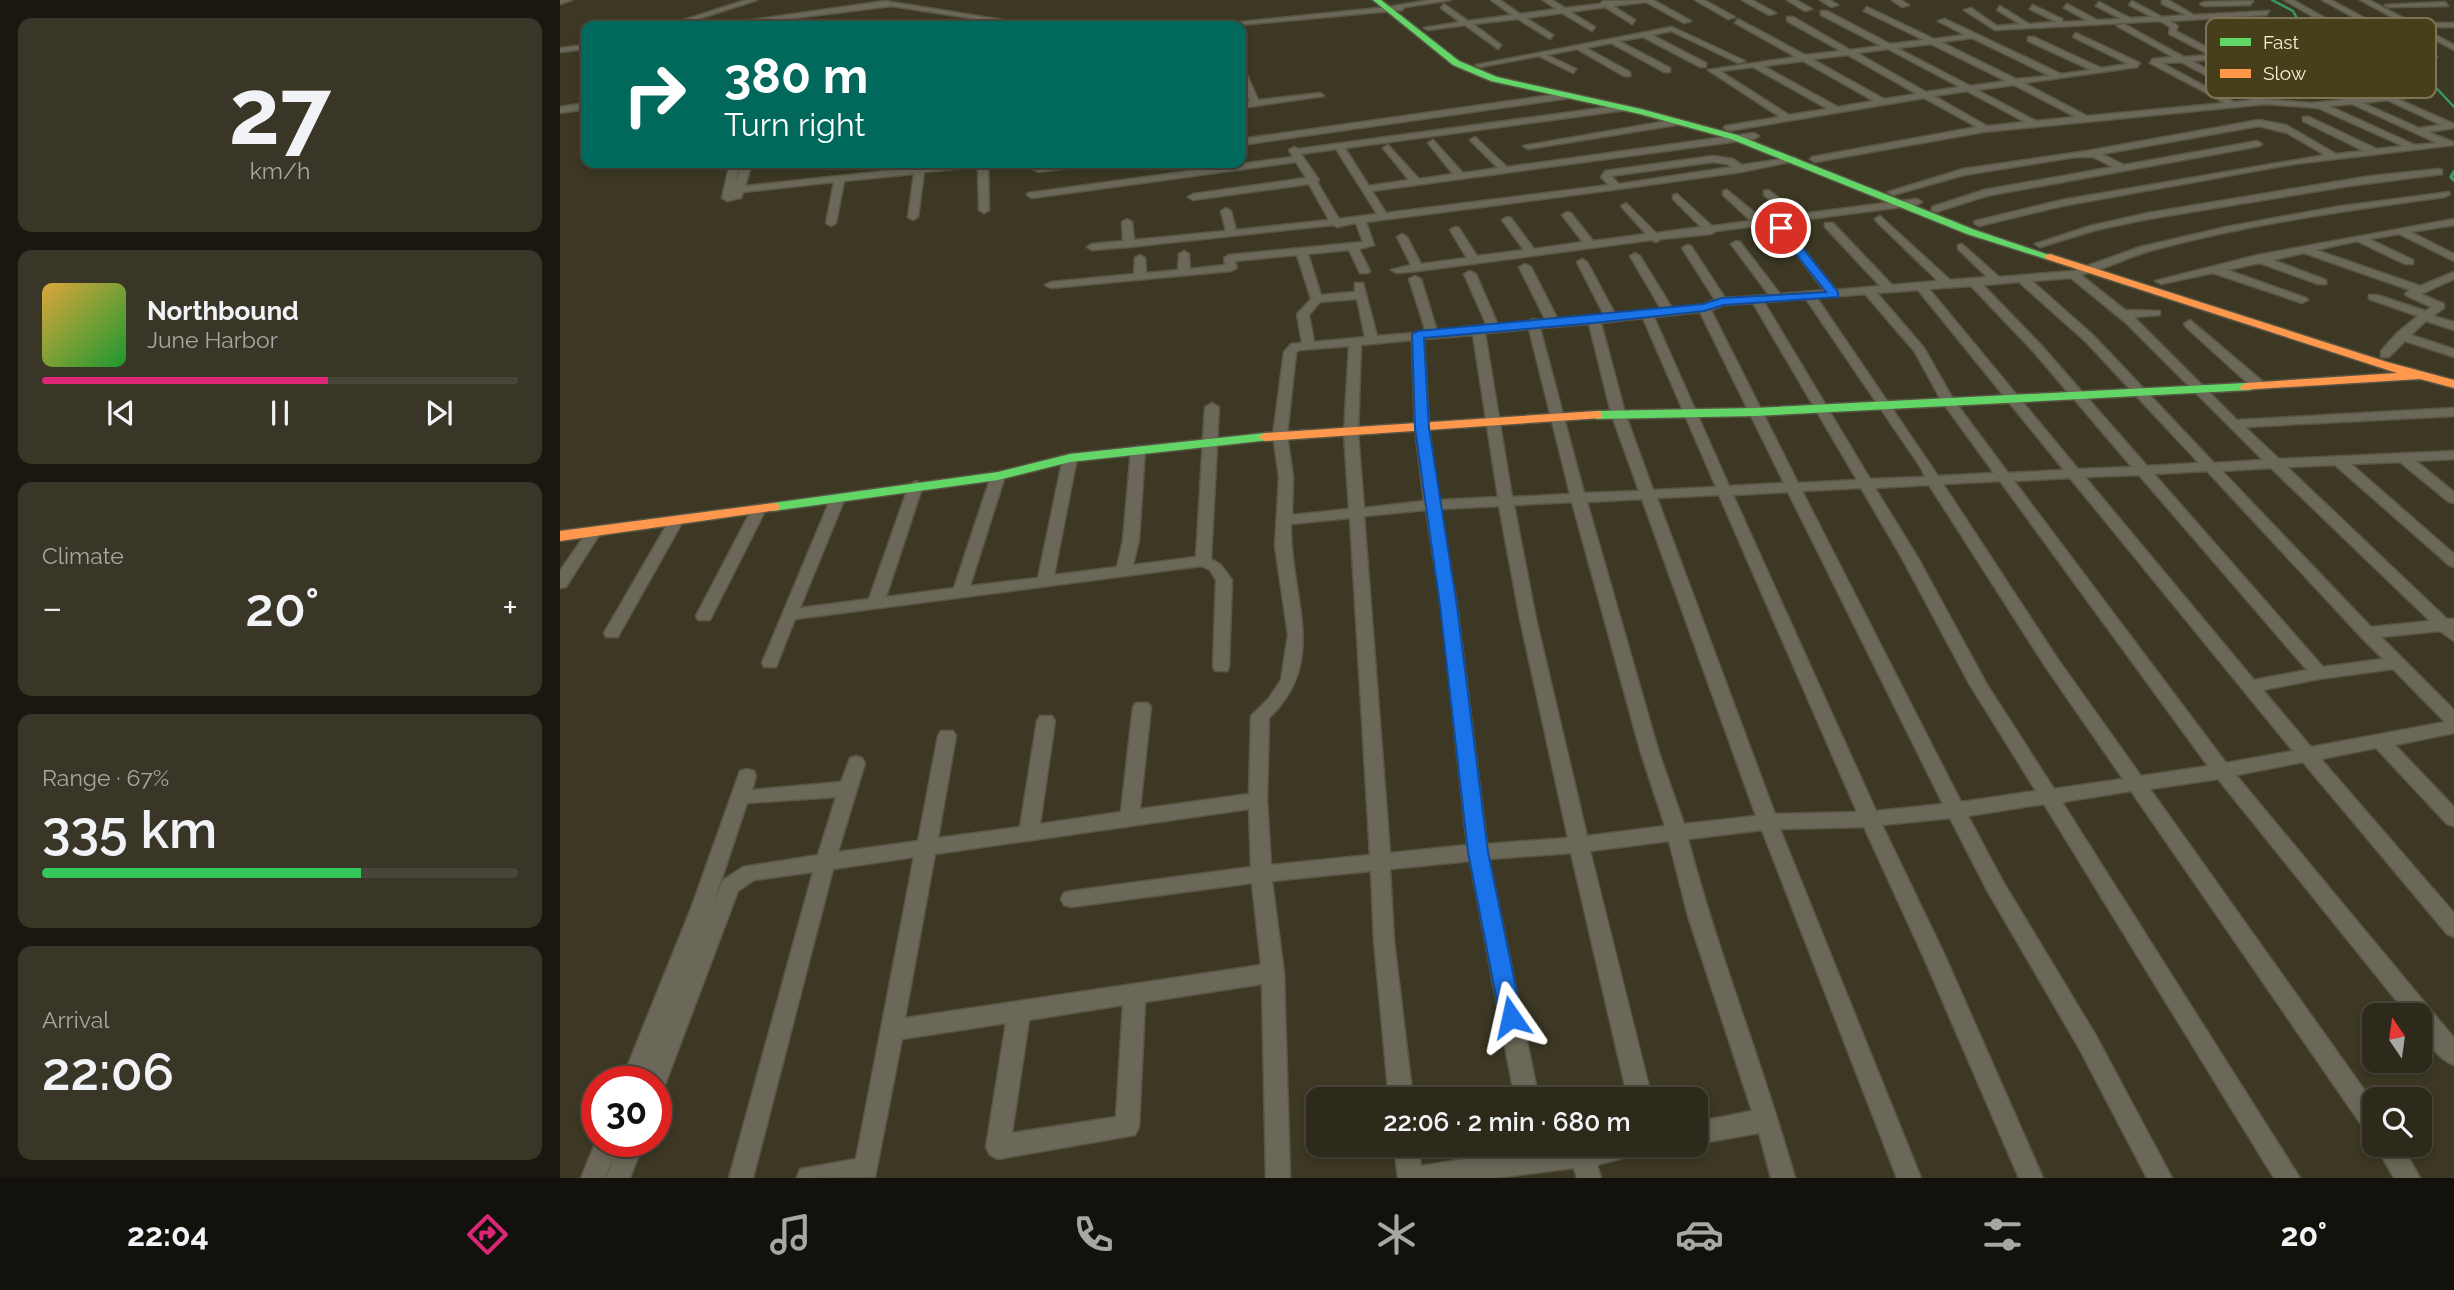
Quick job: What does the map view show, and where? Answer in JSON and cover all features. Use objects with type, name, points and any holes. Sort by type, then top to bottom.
[{"type":"main road","points":[[1393,6],[1480,65],[1501,74],[1740,134],[1815,159],[1971,232],[2097,267],[2419,375],[2454,384]]},
{"type":"main road","points":[[1393,6],[1456,62],[1493,79],[1740,134],[1794,160],[1904,200],[2040,244],[2097,267],[2161,281],[2385,354],[2454,372]]},
{"type":"main road","points":[[560,536],[916,485],[998,476],[1070,458],[1280,435],[1490,424],[1618,412],[1822,409],[1947,400],[2140,394],[2419,375]]},
{"type":"street","points":[[560,2],[568,0]]},
{"type":"street","points":[[685,21],[754,0]]},
{"type":"street","points":[[834,0],[876,7]]},
{"type":"street","points":[[865,0],[963,21]]},
{"type":"street","points":[[1495,0],[1550,37]]},
{"type":"street","points":[[1547,0],[1592,29]]},
{"type":"street","points":[[1598,0],[1632,22]]},
{"type":"street","points":[[1428,28],[1646,0],[1687,21]]},
{"type":"street","points":[[1699,0],[1882,102]]},
{"type":"street","points":[[1746,0],[1772,13]]},
{"type":"street","points":[[1791,0],[1808,9]]},
{"type":"street","points":[[1824,0],[1834,5]]},
{"type":"street","points":[[1862,0],[1871,8],[2083,117]]},
{"type":"street","points":[[1896,0],[1905,5]]},
{"type":"street","points":[[2288,0],[2320,18]]},
{"type":"street","points":[[2326,0],[2360,18]]},
{"type":"street","points":[[2364,0],[2399,18]]},
{"type":"street","points":[[2436,0],[2454,8]]},
{"type":"street","points":[[1995,28],[2061,22],[2124,23],[2226,14],[2268,16],[2249,1],[2201,2]]},
{"type":"street","points":[[2165,2],[2206,25]]},
{"type":"street","points":[[2201,2],[2226,14]]},
{"type":"street","points":[[1246,23],[1393,6],[1446,3],[1498,47]]},
{"type":"street","points":[[2132,3],[2174,26],[2172,32],[2206,50]]},
{"type":"street","points":[[2099,4],[2124,23],[2206,72]]},
{"type":"street","points":[[2389,5],[2445,5]]},
{"type":"street","points":[[757,21],[907,6],[1003,21]]},
{"type":"street","points":[[1246,27],[1393,6]]},
{"type":"street","points":[[2067,6],[2094,21]]},
{"type":"street","points":[[789,21],[891,7]]},
{"type":"street","points":[[2034,7],[2061,22]]},
{"type":"street","points":[[2000,8],[2025,24]]},
{"type":"street","points":[[1968,10],[2009,37]]},
{"type":"street","points":[[1824,13],[2032,122]]},
{"type":"street","points":[[2409,14],[2443,14]]},
{"type":"street","points":[[1790,19],[1983,127]]},
{"type":"street","points":[[1942,21],[2060,77]]},
{"type":"street","points":[[2436,25],[2454,25]]},
{"type":"street","points":[[1480,65],[1675,29],[1741,61]]},
{"type":"street","points":[[1644,34],[1703,65]]},
{"type":"street","points":[[1365,189],[1684,146],[1740,134],[1788,118],[2138,64],[2076,35]]},
{"type":"street","points":[[1788,118],[1711,71],[1973,36]]},
{"type":"street","points":[[2436,38],[2454,48]]},
{"type":"street","points":[[2031,39],[2101,71]]},
{"type":"street","points":[[1612,41],[1667,69]]},
{"type":"street","points":[[560,45],[581,43]]},
{"type":"street","points":[[1579,47],[1627,74]]},
{"type":"street","points":[[560,50],[581,48]]},
{"type":"street","points":[[1540,54],[1573,71]]},
{"type":"street","points":[[2206,57],[2153,61],[2206,89]]},
{"type":"street","points":[[1754,64],[1837,110]]},
{"type":"street","points":[[1246,82],[1255,103]]},
{"type":"street","points":[[1246,103],[1320,96]]},
{"type":"street","points":[[1246,141],[1567,96]]},
{"type":"street","points":[[2222,98],[2230,102]]},
{"type":"street","points":[[2350,98],[2452,145]]},
{"type":"street","points":[[1815,159],[1983,129],[2266,101],[2319,105],[2377,98]]},
{"type":"street","points":[[2390,98],[2451,126],[2420,130]]},
{"type":"street","points":[[1539,101],[1564,118]]},
{"type":"street","points":[[1510,105],[1529,123]]},
{"type":"street","points":[[2319,105],[2414,148]]},
{"type":"street","points":[[560,110],[581,107]]},
{"type":"street","points":[[1246,163],[1339,146],[1529,123],[1623,108]]},
{"type":"street","points":[[1472,111],[1489,127]]},
{"type":"street","points":[[560,116],[581,113]]},
{"type":"street","points":[[1431,117],[1447,133]]},
{"type":"street","points":[[2306,118],[2375,152]]},
{"type":"street","points":[[1590,120],[1684,146]]},
{"type":"street","points":[[1392,122],[1405,139]]},
{"type":"street","points":[[1548,165],[1525,142],[1634,131],[1679,122]]},
{"type":"street","points":[[1397,270],[1416,274],[1475,261],[1799,219],[1904,200],[1963,172],[2259,123],[2290,131]]},
{"type":"street","points":[[2275,123],[2335,157]]},
{"type":"street","points":[[1349,128],[1360,144]]},
{"type":"street","points":[[1286,136],[1314,180],[1337,224]]},
{"type":"street","points":[[1475,140],[1506,171]]},
{"type":"street","points":[[1433,143],[1461,177]]},
{"type":"street","points":[[1936,209],[1984,192],[2258,144]]},
{"type":"street","points":[[1979,223],[2062,203],[2294,161],[2452,145]]},
{"type":"street","points":[[1339,146],[1384,218]]},
{"type":"street","points":[[1388,148],[1416,182]]},
{"type":"street","points":[[2090,153],[2164,185]]},
{"type":"street","points":[[1092,247],[1337,224],[1794,160]]},
{"type":"street","points":[[734,168],[725,197],[737,196],[746,168]]},
{"type":"street","points":[[862,176],[863,168]]},
{"type":"street","points":[[740,190],[951,168]]},
{"type":"street","points":[[983,168],[984,210]]},
{"type":"street","points":[[1038,169],[1046,168]]},
{"type":"street","points":[[1032,195],[1212,168]]},
{"type":"street","points":[[913,217],[919,170]]},
{"type":"street","points":[[2040,244],[2082,230],[2191,208],[2370,178],[2439,172]]},
{"type":"street","points":[[831,223],[840,179]]},
{"type":"street","points":[[1193,197],[1314,180]]},
{"type":"street","points":[[1727,193],[1761,224]]},
{"type":"street","points":[[1768,193],[1799,219]]},
{"type":"street","points":[[1278,1178],[1273,973],[1261,874],[1258,800],[1261,716],[1275,702],[1289,680],[1296,635],[1283,546],[1286,477],[1280,435],[1290,352],[1295,347],[1486,327],[1594,320],[1756,299],[1811,297],[2073,274],[2097,267],[2120,255],[2155,246],[2309,214],[2445,194]]},
{"type":"street","points":[[1677,197],[1710,231]]},
{"type":"street","points":[[1626,206],[1656,239]]},
{"type":"street","points":[[1226,211],[1232,234]]},
{"type":"street","points":[[1567,215],[1591,246]]},
{"type":"street","points":[[1880,219],[1948,285]]},
{"type":"street","points":[[1507,220],[1532,254]]},
{"type":"street","points":[[1051,285],[1231,268],[1229,258],[1369,245],[1361,221]]},
{"type":"street","points":[[1128,222],[1129,244]]},
{"type":"street","points":[[2161,281],[2210,268],[2358,238],[2448,223],[2454,230]]},
{"type":"street","points":[[1829,225],[1889,289]]},
{"type":"street","points":[[1781,228],[1834,295]]},
{"type":"street","points":[[1455,230],[1475,261]]},
{"type":"street","points":[[2400,231],[2454,258]]},
{"type":"street","points":[[1402,237],[1416,274],[1432,333]]},
{"type":"street","points":[[2358,238],[2409,262]]},
{"type":"street","points":[[1736,244],[1777,298]]},
{"type":"street","points":[[1353,247],[1364,271]]},
{"type":"street","points":[[1962,247],[1997,281]]},
{"type":"street","points":[[1687,248],[1713,304],[1755,411],[1957,810],[1996,886],[2087,1041],[2160,1178]]},
{"type":"street","points":[[2303,249],[2416,292],[2454,312]]},
{"type":"street","points":[[1302,252],[1317,299]]},
{"type":"street","points":[[1184,254],[1184,272]]},
{"type":"street","points":[[1635,256],[1668,311]]},
{"type":"street","points":[[1140,258],[1140,276]]},
{"type":"street","points":[[2258,258],[2322,282]]},
{"type":"street","points":[[1582,262],[1611,318]]},
{"type":"street","points":[[1093,281],[1094,266]]},
{"type":"street","points":[[1525,267],[1553,322]]},
{"type":"street","points":[[2210,268],[2302,300]]},
{"type":"street","points":[[1470,274],[1486,327],[1490,424],[1527,609],[1637,1087]]},
{"type":"street","points":[[2073,274],[2123,314],[2276,465],[2451,628]]},
{"type":"street","points":[[2395,304],[2454,275]]},
{"type":"street","points":[[2023,279],[2090,339],[2367,633],[2454,721]]},
{"type":"street","points":[[2442,280],[2454,285]]},
{"type":"street","points":[[1975,283],[2037,348],[2075,395],[2319,673]]},
{"type":"street","points":[[1921,286],[2010,398],[2454,928]]},
{"type":"street","points":[[1309,346],[1303,314],[1317,299],[1360,290],[1363,340],[1351,433],[1381,862],[1384,941],[1400,1087]]},
{"type":"street","points":[[1869,291],[1920,351],[1947,400],[2222,771],[2454,1055]]},
{"type":"street","points":[[1811,297],[1928,467],[1933,480],[2051,662],[2362,1106]]},
{"type":"street","points":[[2373,297],[2454,326]]},
{"type":"street","points":[[1756,299],[1822,409],[1979,685],[2288,1178]]},
{"type":"street","points":[[2385,354],[2401,336],[2440,306]]},
{"type":"street","points":[[2123,314],[2156,313]]},
{"type":"street","points":[[1647,314],[1840,755],[2031,1178]]},
{"type":"street","points":[[1594,320],[1618,412],[1651,494],[1768,822],[1909,1178]]},
{"type":"street","points":[[1533,323],[1556,418],[1650,753],[1698,916],[1767,1120],[1783,1178]]},
{"type":"street","points":[[2190,324],[2257,384]]},
{"type":"street","points":[[1418,334],[1422,428],[1448,606],[1478,852],[1525,1087]]},
{"type":"street","points":[[2401,336],[2454,353]]},
{"type":"street","points":[[1203,561],[1212,407]]},
{"type":"street","points":[[2234,424],[2454,412]]},
{"type":"street","points":[[1124,570],[1131,540],[1138,450]]},
{"type":"street","points":[[1284,520],[1432,505],[1580,500],[1793,486],[1805,489],[1933,480],[2075,476],[2454,455]]},
{"type":"street","points":[[1045,582],[1070,458]]},
{"type":"street","points":[[2404,458],[2454,499]]},
{"type":"street","points":[[2340,462],[2454,562]]},
{"type":"street","points":[[960,593],[998,476]]},
{"type":"street","points":[[876,603],[916,485]]},
{"type":"street","points":[[770,663],[838,498]]},
{"type":"street","points":[[704,616],[759,509]]},
{"type":"street","points":[[612,633],[676,520]]},
{"type":"street","points":[[560,583],[594,532]]},
{"type":"street","points":[[789,615],[1203,561],[1215,567],[1224,580],[1221,667]]},
{"type":"street","points":[[2367,633],[2451,628]]},
{"type":"street","points":[[2250,687],[2319,673],[2397,663]]},
{"type":"street","points":[[1130,818],[1142,707]]},
{"type":"street","points":[[1029,832],[1046,721]]},
{"type":"street","points":[[1071,899],[1261,874],[1478,852],[1530,850],[1580,842],[1768,822],[1871,819],[1957,810],[2222,771],[2454,727]]},
{"type":"street","points":[[808,1178],[866,1169],[947,736]]},
{"type":"street","points":[[2380,741],[2454,819]]},
{"type":"street","points":[[741,1178],[825,863],[856,763]]},
{"type":"street","points":[[638,1066],[702,906],[747,776]]},
{"type":"street","points":[[752,797],[846,789]]},
{"type":"street","points":[[661,1066],[730,886],[750,873],[1258,800]]},
{"type":"street","points":[[894,1030],[1273,973]]},
{"type":"street","points":[[1019,1012],[999,1147],[1127,1127],[1134,996]]},
{"type":"street","points":[[1708,1131],[1767,1120]]},
{"type":"street","points":[[593,1178],[602,1157]]},
{"type":"street","points":[[618,1178],[626,1157]]},
{"type":"street","points":[[1408,1157],[1410,1178]]},
{"type":"street","points":[[1420,1178],[1470,1174],[1523,1157]]},
{"type":"street","points":[[1554,1157],[1586,1167],[1608,1157]]},
{"type":"street","points":[[2395,1157],[2408,1178]]},
{"type":"waterway","points":[[2272,0],[2293,11],[2297,18]]},
{"type":"waterway","points":[[2436,88],[2454,107]]},
{"type":"waterway","points":[[2454,172],[2451,177],[2454,180]]},
{"type":"traffic: fast","points":[[1377,0],[1456,63],[1494,79],[1641,112],[1734,137],[1971,232],[2050,257]]},
{"type":"traffic: fast","points":[[1597,415],[1755,412],[2246,387]]},
{"type":"traffic: fast","points":[[773,507],[998,476],[1070,458],[1265,437]]},
{"type":"traffic: slow","points":[[2050,257],[2383,365],[2454,384]]},
{"type":"traffic: slow","points":[[2246,387],[2419,375]]},
{"type":"traffic: slow","points":[[1265,437],[1597,415]]},
{"type":"traffic: slow","points":[[560,536],[773,507]]},
{"type":"route","points":[[1511,1017],[1478,852],[1448,606],[1422,428],[1418,334],[1594,320],[1704,307],[1722,302],[1834,295],[1781,228]]}]
